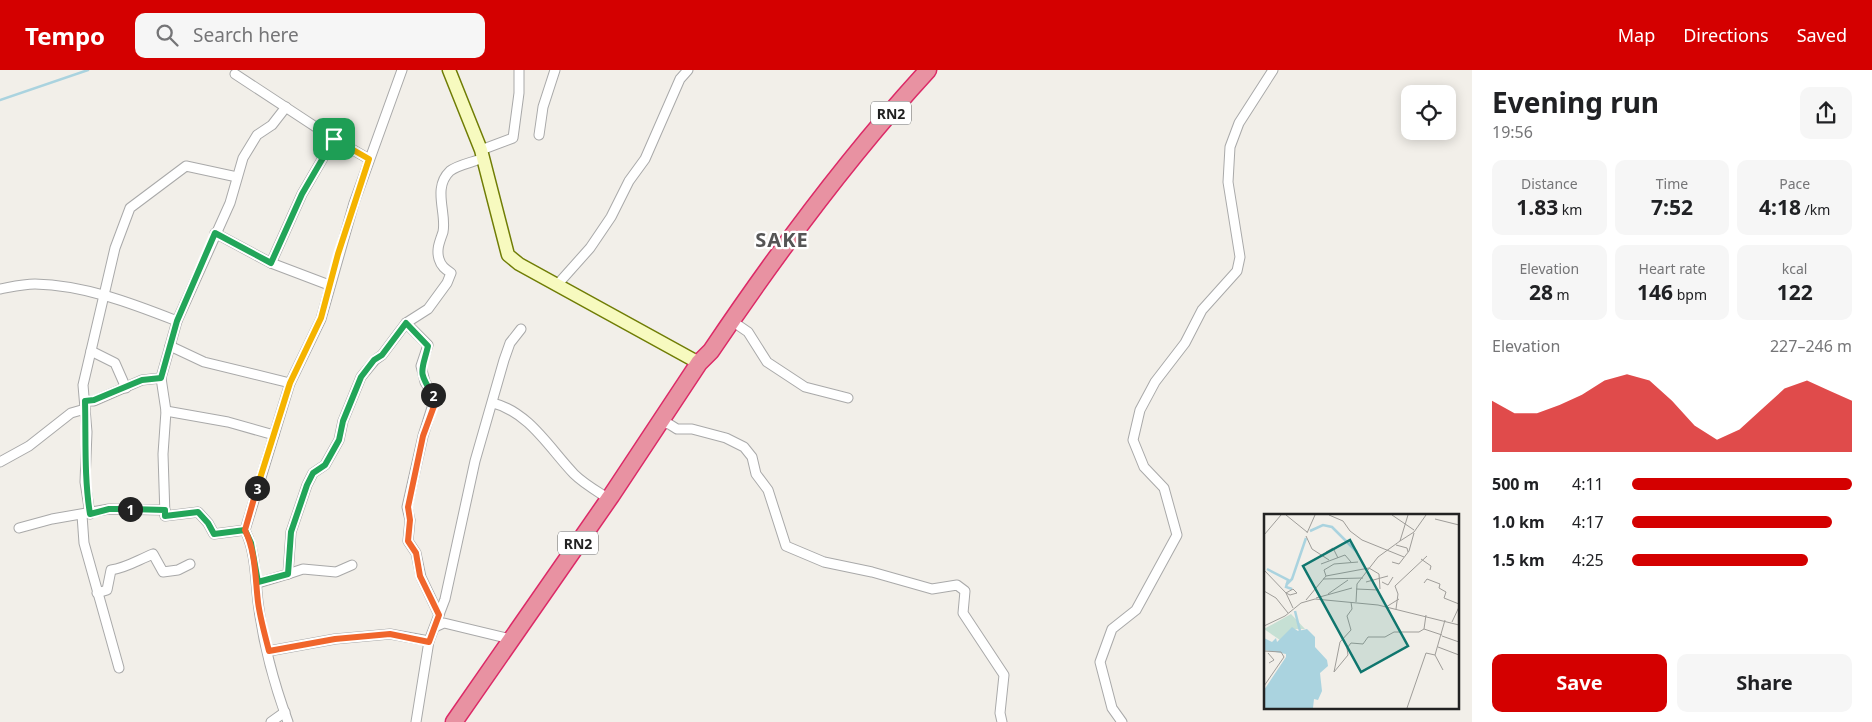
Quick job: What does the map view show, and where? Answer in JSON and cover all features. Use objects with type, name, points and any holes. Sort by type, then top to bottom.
[{"type":"highway","name":"RN2","points":[[454,722],[661,423],[699,363],[711,351],[787,241],[925,71]]},
{"type":"main road","points":[[449,70],[482,154],[508,254],[519,264],[699,363]]},
{"type":"street","points":[[288,722],[272,676],[269,651],[258,601],[258,582],[251,543],[245,530],[290,383],[321,318],[329,285],[369,159],[402,70]]},
{"type":"street","points":[[288,574],[291,532],[307,485],[313,473],[325,465],[339,440],[343,421],[361,377],[374,360],[382,355],[406,323],[428,309],[451,273],[441,264],[438,256],[438,241],[443,231],[440,203],[443,184],[450,171],[513,138],[519,93],[518,70]]},
{"type":"street","points":[[539,135],[543,107],[555,70]]},
{"type":"street","points":[[557,285],[590,248],[611,217],[629,180],[644,159],[680,79],[688,70]]},
{"type":"street","points":[[1122,722],[1112,708],[1100,662],[1112,630],[1136,610],[1177,535],[1164,488],[1144,467],[1133,440],[1140,410],[1155,382],[1185,343],[1202,310],[1237,271],[1240,257],[1228,182],[1230,147],[1239,123],[1273,70]]},
{"type":"street","points":[[235,74],[334,139],[369,159]]},
{"type":"street","points":[[245,530],[214,534],[208,523],[198,512],[165,516],[163,454],[166,411],[161,378],[177,321],[230,203],[243,158],[257,135],[272,125],[286,107]]},
{"type":"street","points":[[271,263],[302,194],[334,139]]},
{"type":"street","points":[[119,668],[84,543],[87,432],[83,385],[115,248],[130,208],[186,166],[237,178]]},
{"type":"street","points":[[215,233],[271,263],[329,285]]},
{"type":"street","points":[[0,289],[33,284],[68,287],[105,296],[177,321]]},
{"type":"street","points":[[732,321],[748,332],[767,362],[782,372],[805,387],[848,398]]},
{"type":"street","points":[[406,323],[428,346],[421,366],[425,382],[435,398],[423,436],[408,507],[410,520],[408,541],[416,553],[420,576],[439,615]]},
{"type":"street","points":[[416,722],[429,642],[445,599],[475,461],[510,343],[521,329]]},
{"type":"street","points":[[170,346],[204,362],[290,383]]},
{"type":"street","points":[[91,351],[115,363],[126,388]]},
{"type":"street","points":[[0,462],[29,446],[71,413],[111,391],[126,388],[142,380],[161,378]]},
{"type":"street","points":[[493,403],[508,407],[538,433],[575,476],[606,497],[611,496]]},
{"type":"street","points":[[166,411],[228,422],[274,435]]},
{"type":"street","points":[[661,423],[726,438],[744,447],[752,457],[756,474],[768,490],[786,546],[824,562],[872,572],[932,589],[957,585],[965,591],[963,613],[1004,675],[1000,712],[1002,722]]},
{"type":"street","points":[[19,528],[52,519],[124,508],[165,510]]},
{"type":"street","points":[[97,593],[107,590],[111,570],[126,568],[133,562],[153,554],[164,572],[178,570],[190,564]]},
{"type":"street","points":[[258,582],[303,569],[336,572],[352,565]]},
{"type":"street","points":[[435,627],[444,623],[510,639]]},
{"type":"street","points":[[269,651],[335,639],[390,634],[429,642]]},
{"type":"street","points":[[271,722],[285,712]]},
{"type":"waterway","points":[[0,100],[88,70]]},
{"type":"district","name":"SAKE","points":[[782,239]]},
{"type":"route","points":[[334,139],[302,194],[271,263],[249,253],[215,233],[195,284],[177,321],[161,378],[142,380],[126,388],[111,391],[94,400],[85,401],[87,432],[85,482],[90,514],[109,509],[124,508],[165,510],[165,516],[198,512],[208,523],[214,534],[245,530],[251,543],[258,582],[288,574],[291,532],[307,485],[313,473],[325,465],[339,440],[351,398],[361,377],[374,360],[382,355],[406,323],[412,332],[428,346],[421,366],[425,382],[435,398],[423,436],[408,507],[410,520],[408,541],[416,553],[420,576],[439,615],[429,642],[390,634],[335,639],[269,651],[258,601],[258,582],[251,543],[245,530],[290,383],[321,318],[338,254],[369,159],[334,139]]}]
